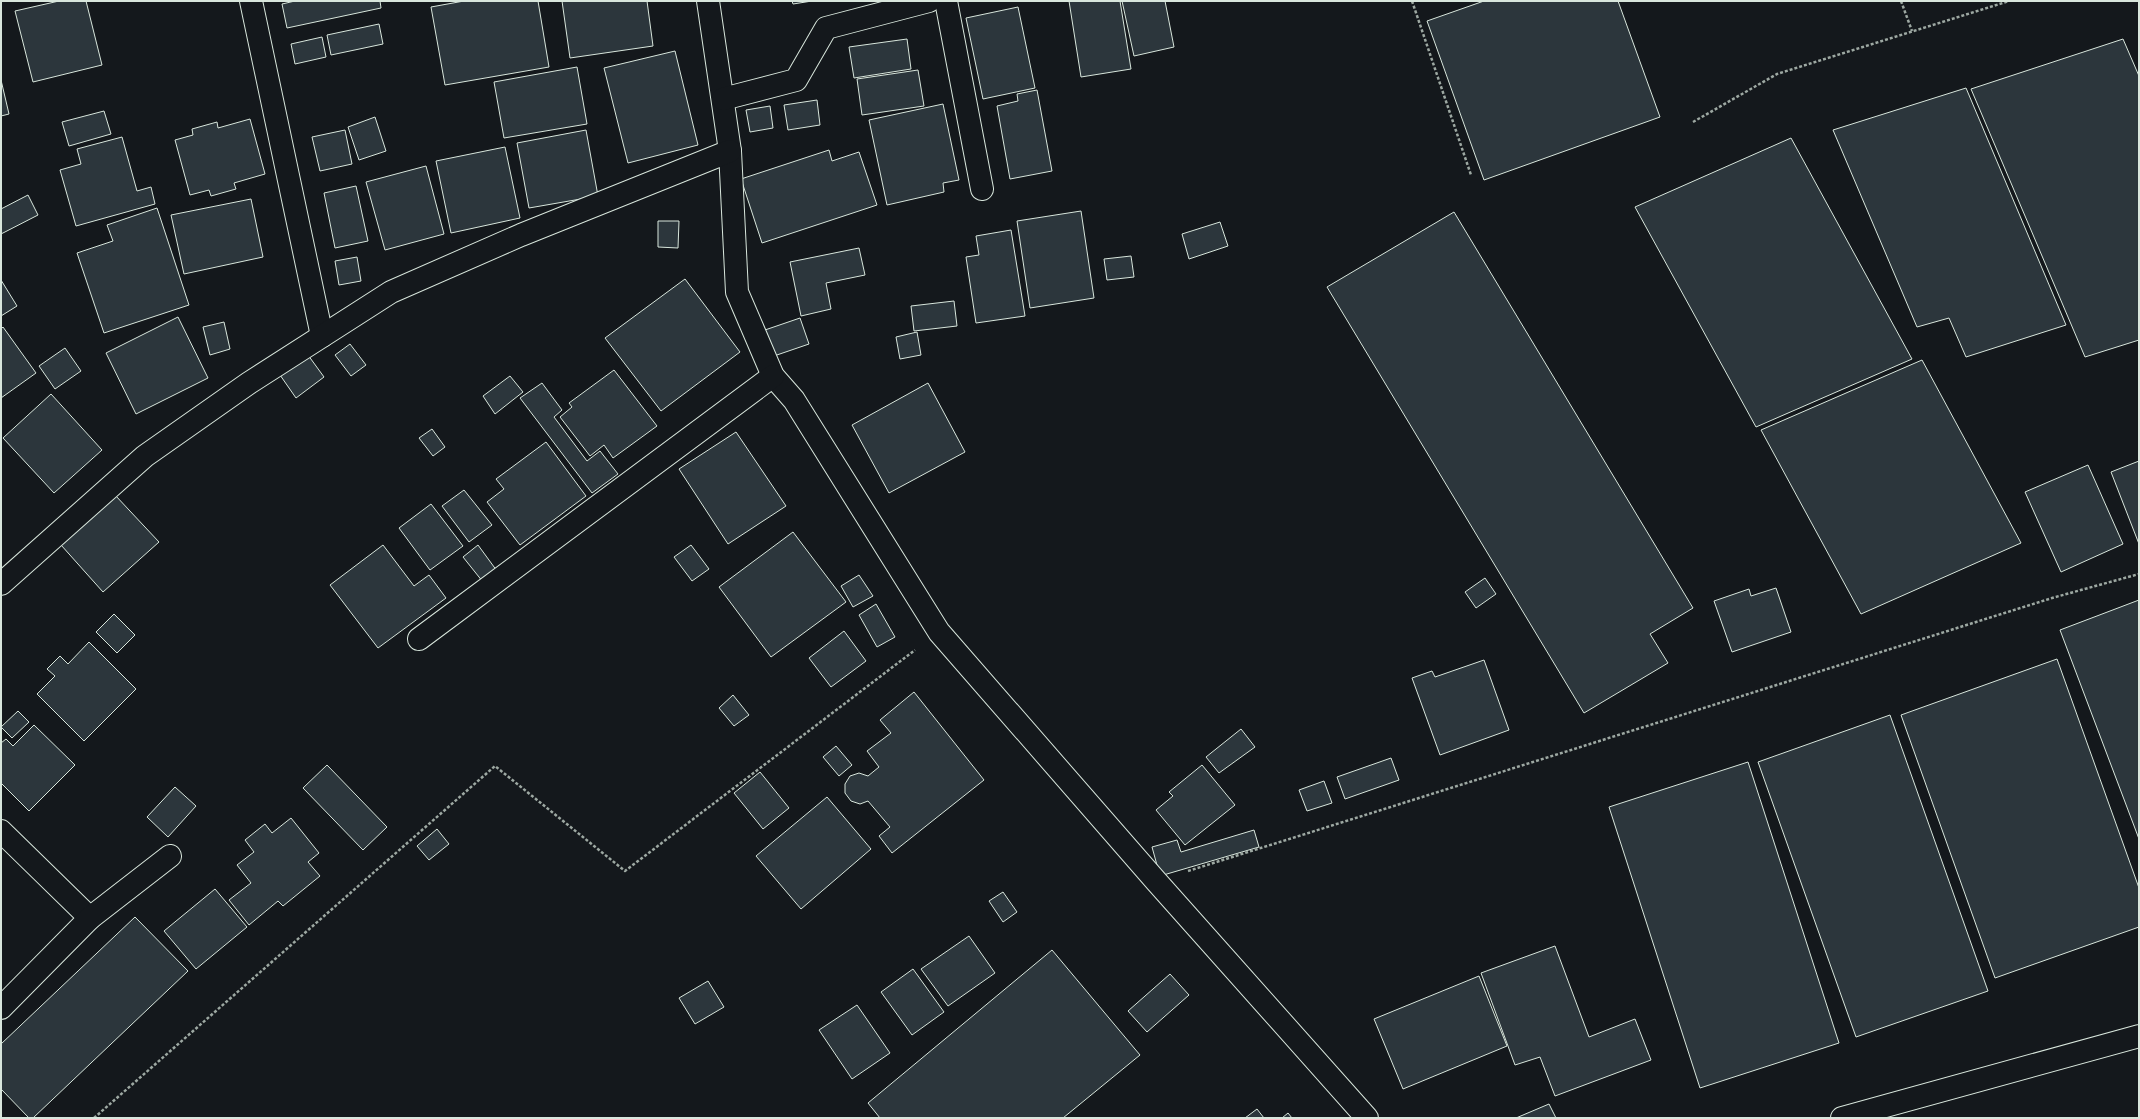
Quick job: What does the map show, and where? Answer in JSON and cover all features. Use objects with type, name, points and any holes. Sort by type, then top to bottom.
[{"type":"street","points":[[251,1],[322,336]]},
{"type":"street","points":[[708,1],[730,152],[737,292],[773,376],[794,400],[939,632],[1156,881],[1367,1118]]},
{"type":"street","points":[[722,99],[796,80],[826,28],[929,1]]},
{"type":"street","points":[[946,1],[982,189]]},
{"type":"street","points":[[1,584],[145,456],[249,383],[391,292],[521,234],[730,152]]},
{"type":"street","points":[[419,639],[773,376]]},
{"type":"street","points":[[1,831],[90,918]]},
{"type":"street","points":[[1,1008],[90,918],[170,856]]},
{"type":"street","points":[[1842,1118],[2139,1036]]},
{"type":"path","points":[[1412,1],[1471,175]]},
{"type":"path","points":[[1900,1],[1912,31]]},
{"type":"path","points":[[1693,122],[1777,74],[2009,1]]},
{"type":"path","points":[[1156,881],[2052,598],[2139,574]]},
{"type":"path","points":[[94,1118],[495,766],[625,871],[939,632]]},
{"type":"building","points":[[59,1],[86,1],[102,65],[33,82],[15,11]]},
{"type":"building","points":[[295,1],[380,1],[381,8],[287,28],[282,4]]},
{"type":"building","points":[[464,1],[538,1],[549,67],[445,85],[431,7]]},
{"type":"building","points":[[562,1],[647,1],[653,46],[570,58]]},
{"type":"building","points":[[792,1],[812,1],[793,4]]},
{"type":"building","points":[[1069,1],[1120,1],[1131,69],[1081,77]]},
{"type":"building","points":[[1122,1],[1165,1],[1174,47],[1134,56]]},
{"type":"building","points":[[1484,1],[1618,1],[1660,117],[1484,180],[1427,21]]},
{"type":"building","points":[[1018,7],[1035,88],[983,99],[966,18]]},
{"type":"building","points":[[379,24],[383,44],[331,55],[327,35]]},
{"type":"building","points":[[322,37],[326,57],[295,64],[291,44]]},
{"type":"building","points":[[907,39],[911,69],[854,78],[849,47]]},
{"type":"building","points":[[2123,39],[2139,76],[2139,340],[2085,357],[1971,89]]},
{"type":"building","points":[[675,51],[698,145],[628,163],[604,68]]},
{"type":"building","points":[[577,67],[587,124],[504,138],[494,82]]},
{"type":"building","points":[[918,70],[924,106],[862,115],[857,79]]},
{"type":"building","points":[[1,80],[9,114],[1,116]]},
{"type":"building","points":[[1966,88],[2066,325],[1966,357],[1949,318],[1917,327],[1833,130]]},
{"type":"building","points":[[1037,90],[1052,171],[1010,179],[997,106],[1018,101],[1017,94]]},
{"type":"building","points":[[817,100],[820,125],[788,130],[784,105]]},
{"type":"building","points":[[943,104],[959,180],[943,183],[944,192],[887,205],[869,120]]},
{"type":"building","points":[[770,106],[773,128],[750,132],[746,110]]},
{"type":"building","points":[[104,111],[111,134],[69,146],[62,122]]},
{"type":"building","points":[[375,117],[386,151],[359,160],[348,127]]},
{"type":"building","points":[[250,119],[265,174],[234,183],[236,189],[211,196],[209,190],[190,195],[175,140],[193,135],[192,129],[217,122],[218,128]]},
{"type":"building","points":[[345,130],[352,164],[320,171],[312,137]]},
{"type":"building","points":[[586,130],[598,196],[529,208],[517,143]]},
{"type":"building","points":[[122,137],[137,191],[151,187],[155,204],[76,226],[60,170],[81,164],[77,149]]},
{"type":"building","points":[[1791,138],[1912,359],[1756,427],[1635,207]]},
{"type":"building","points":[[505,147],[520,218],[451,233],[436,161]]},
{"type":"building","points":[[829,150],[832,161],[859,152],[877,205],[762,243],[741,179]]},
{"type":"building","points":[[426,166],[444,234],[385,250],[366,182]]},
{"type":"building","points":[[356,186],[368,241],[335,248],[324,193]]},
{"type":"building","points":[[28,195],[38,215],[1,234],[1,209]]},
{"type":"building","points":[[251,199],[263,257],[184,274],[171,215]]},
{"type":"building","points":[[157,208],[189,305],[104,333],[77,253],[113,241],[107,225]]},
{"type":"building","points":[[1081,211],[1094,298],[1030,308],[1017,221]]},
{"type":"building","points":[[1454,212],[1693,608],[1650,634],[1668,663],[1584,713],[1327,287]]},
{"type":"building","points":[[658,221],[679,221],[678,248],[658,247]]},
{"type":"building","points":[[1220,222],[1228,246],[1189,259],[1182,234]]},
{"type":"building","points":[[1011,230],[1025,316],[976,323],[966,257],[979,255],[976,236]]},
{"type":"building","points":[[859,248],[865,275],[826,283],[831,309],[801,316],[790,262]]},
{"type":"building","points":[[1131,256],[1134,277],[1107,280],[1104,259]]},
{"type":"building","points":[[357,257],[361,281],[339,285],[335,261]]},
{"type":"building","points":[[685,279],[740,352],[661,411],[605,338]]},
{"type":"building","points":[[1,280],[17,306],[1,316]]},
{"type":"building","points":[[954,301],[957,326],[914,331],[911,306]]},
{"type":"building","points":[[178,317],[208,378],[136,414],[106,353]]},
{"type":"building","points":[[800,318],[809,344],[771,357],[762,331]]},
{"type":"building","points":[[224,322],[230,349],[210,355],[203,327]]},
{"type":"building","points":[[3,327],[36,373],[1,398],[1,329]]},
{"type":"building","points":[[917,332],[921,355],[900,359],[896,337]]},
{"type":"building","points":[[350,344],[366,365],[351,376],[335,355]]},
{"type":"building","points":[[65,348],[81,371],[55,389],[39,366]]},
{"type":"building","points":[[308,355],[324,377],[296,398],[280,375]]},
{"type":"building","points":[[1922,360],[2021,543],[1861,614],[1761,430]]},
{"type":"building","points":[[614,370],[657,426],[613,458],[604,445],[590,456],[560,417],[572,407],[569,403]]},
{"type":"building","points":[[510,376],[523,392],[495,414],[483,396]]},
{"type":"building","points":[[542,383],[562,410],[554,417],[587,461],[600,451],[618,474],[592,493],[520,398]]},
{"type":"building","points":[[928,383],[965,452],[889,493],[852,425]]},
{"type":"building","points":[[51,394],[102,450],[54,493],[3,438]]},
{"type":"building","points":[[432,429],[445,447],[433,456],[419,438]]},
{"type":"building","points":[[736,432],[786,506],[728,544],[679,469]]},
{"type":"building","points":[[546,442],[586,496],[520,545],[487,502],[504,489],[496,479]]},
{"type":"building","points":[[2139,461],[2139,544],[2111,472]]},
{"type":"building","points":[[2088,465],[2123,544],[2061,572],[2025,492]]},
{"type":"building","points":[[464,490],[492,525],[469,542],[442,506]]},
{"type":"building","points":[[115,495],[159,542],[103,592],[61,545]]},
{"type":"building","points":[[431,504],[463,546],[430,570],[399,528]]},
{"type":"building","points":[[793,532],[846,602],[771,657],[719,587]]},
{"type":"building","points":[[383,545],[414,586],[429,575],[446,598],[378,648],[330,585]]},
{"type":"building","points":[[478,545],[497,571],[483,582],[463,557]]},
{"type":"building","points":[[691,545],[709,569],[692,581],[674,557]]},
{"type":"building","points":[[859,575],[873,596],[853,607],[841,586]]},
{"type":"building","points":[[1485,578],[1496,594],[1476,608],[1465,592]]},
{"type":"building","points":[[1776,588],[1791,632],[1732,652],[1714,601],[1749,589],[1751,596]]},
{"type":"building","points":[[2139,600],[2139,839],[2060,630]]},
{"type":"building","points":[[876,604],[895,637],[877,647],[859,615]]},
{"type":"building","points":[[114,614],[135,635],[117,653],[96,632]]},
{"type":"building","points":[[844,631],[866,661],[831,687],[809,658]]},
{"type":"building","points":[[89,642],[136,689],[84,741],[37,694],[55,676],[47,669],[60,656],[68,664]]},
{"type":"building","points":[[2057,659],[2139,888],[2139,927],[1995,978],[1901,715]]},
{"type":"building","points":[[1484,660],[1509,730],[1440,755],[1412,678],[1432,671],[1435,677]]},
{"type":"building","points":[[914,692],[984,780],[892,853],[879,836],[890,827],[868,801],[860,804],[851,801],[845,793],[845,784],[850,776],[859,773],[868,776],[879,767],[867,751],[891,733],[880,720]]},
{"type":"building","points":[[733,695],[749,715],[734,726],[719,708]]},
{"type":"building","points":[[18,711],[29,722],[12,738],[1,727]]},
{"type":"building","points":[[1890,715],[1988,991],[1856,1037],[1758,762]]},
{"type":"building","points":[[34,725],[75,765],[29,811],[1,783],[1,743],[6,739],[13,746]]},
{"type":"building","points":[[1241,729],[1255,747],[1219,773],[1206,757]]},
{"type":"building","points":[[836,746],[852,765],[839,776],[823,757]]},
{"type":"building","points":[[1391,758],[1399,780],[1345,799],[1337,777]]},
{"type":"building","points":[[1748,762],[1839,1043],[1700,1088],[1609,807]]},
{"type":"building","points":[[327,765],[387,827],[363,850],[303,788]]},
{"type":"building","points":[[1202,765],[1235,805],[1185,845],[1156,810],[1173,796],[1169,792]]},
{"type":"building","points":[[760,772],[789,808],[763,829],[734,793]]},
{"type":"building","points":[[1324,781],[1332,803],[1307,811],[1299,790]]},
{"type":"building","points":[[175,787],[196,806],[168,837],[147,817]]},
{"type":"building","points":[[827,797],[871,849],[801,909],[756,856]]},
{"type":"building","points":[[291,818],[319,853],[308,862],[320,876],[283,906],[278,901],[249,925],[229,900],[251,883],[237,865],[254,852],[245,840],[265,824],[272,833]]},
{"type":"building","points":[[437,829],[449,844],[429,860],[417,846]]},
{"type":"building","points":[[1254,830],[1259,847],[1160,876],[1152,847],[1177,840],[1181,852]]},
{"type":"building","points":[[215,889],[247,927],[196,969],[164,931]]},
{"type":"building","points":[[1003,892],[1017,912],[1003,922],[989,901]]},
{"type":"building","points":[[135,917],[188,971],[33,1118],[29,1118],[1,1089],[1,1044]]},
{"type":"building","points":[[969,936],[995,973],[948,1006],[921,969]]},
{"type":"building","points":[[1555,946],[1589,1037],[1635,1019],[1651,1060],[1555,1096],[1540,1057],[1515,1065],[1481,973]]},
{"type":"building","points":[[1052,950],[1140,1055],[1063,1118],[880,1118],[868,1103]]},
{"type":"building","points":[[913,969],[944,1012],[912,1035],[881,992]]},
{"type":"building","points":[[1170,974],[1189,995],[1147,1032],[1128,1011]]},
{"type":"building","points":[[1479,976],[1507,1046],[1403,1089],[1374,1019]]},
{"type":"building","points":[[708,981],[724,1007],[695,1024],[679,998]]},
{"type":"building","points":[[857,1005],[890,1053],[852,1079],[819,1030]]},
{"type":"building","points":[[1549,1104],[1556,1118],[1516,1118]]},
{"type":"building","points":[[1257,1109],[1264,1118],[1245,1118]]},
{"type":"building","points":[[1288,1113],[1292,1118],[1282,1118]]}]
